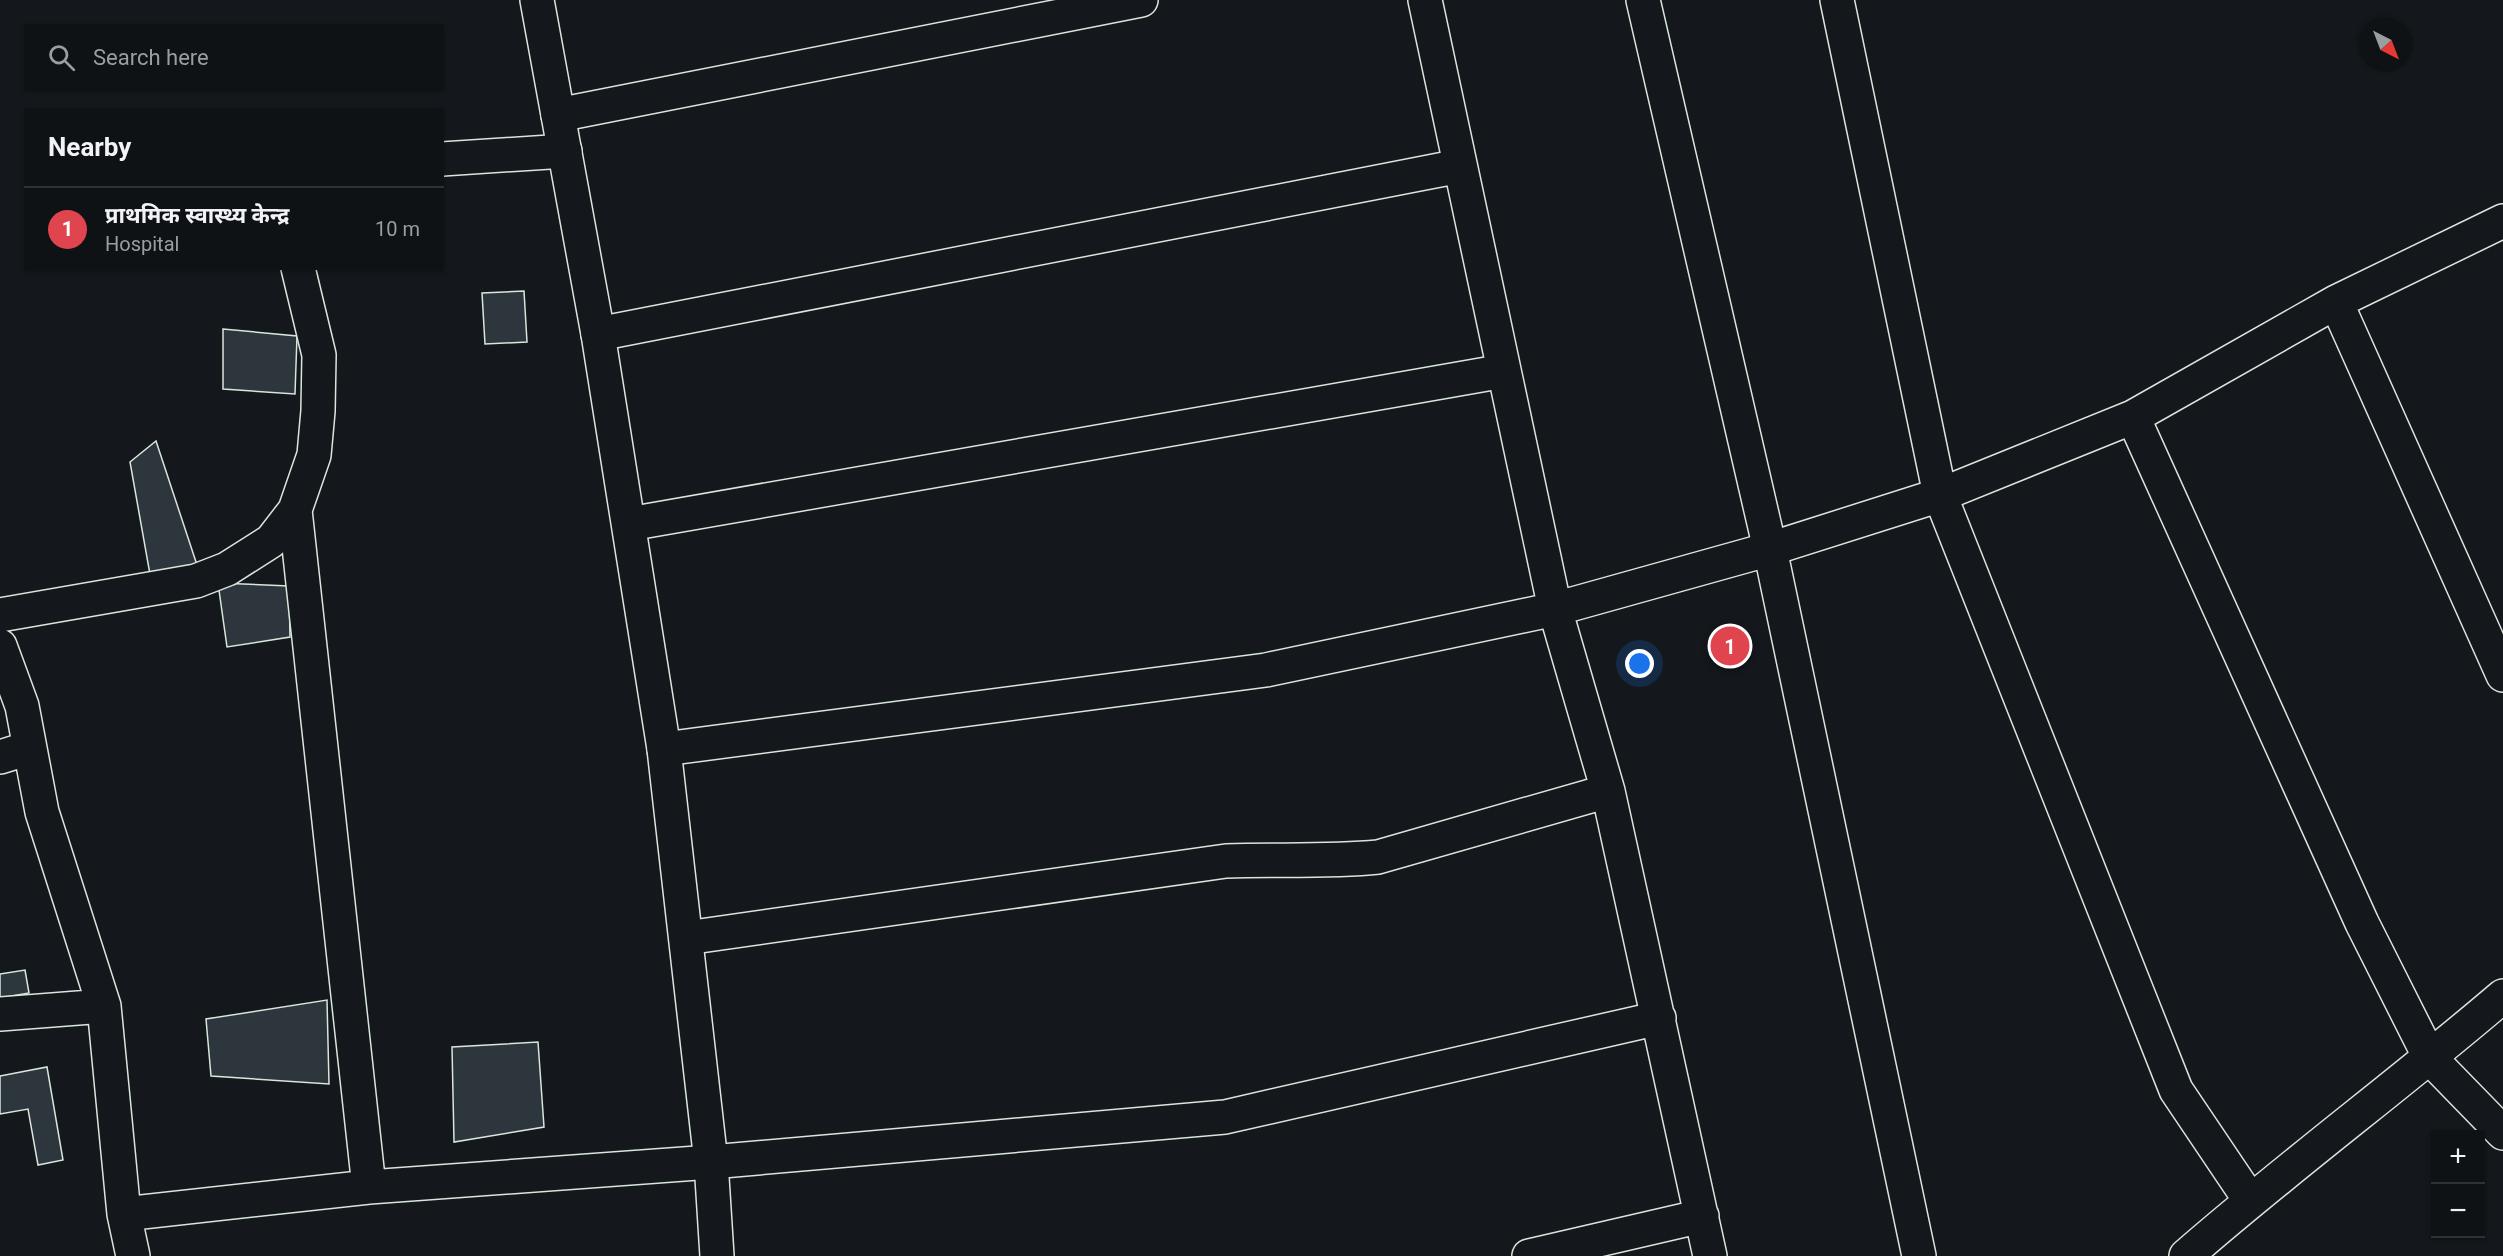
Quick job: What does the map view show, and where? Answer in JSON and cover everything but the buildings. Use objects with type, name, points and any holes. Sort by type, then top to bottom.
[{"type":"street","points":[[537,0],[598,334],[664,749],[711,1162],[717,1256]]},
{"type":"street","points":[[558,116],[1141,0]]},
{"type":"street","points":[[1425,0],[1555,609],[1608,791],[1710,1256]]},
{"type":"street","points":[[1643,0],[1770,549],[1919,1256]]},
{"type":"street","points":[[1837,0],[1940,495],[2176,1090],[2250,1200]]},
{"type":"street","points":[[444,159],[565,151]]},
{"type":"street","points":[[598,334],[1460,166]]},
{"type":"street","points":[[664,749],[1266,670],[1555,609],[1770,549],[1940,495],[2133,417],[2336,302],[2503,221]]},
{"type":"street","points":[[0,615],[196,581],[227,569],[270,540],[295,510],[314,455],[319,356],[298,270]]},
{"type":"street","points":[[2336,302],[2503,675]]},
{"type":"street","points":[[629,524],[1504,371]]},
{"type":"street","points":[[2133,417],[2362,923],[2430,1058],[2503,1133]]},
{"type":"street","points":[[295,510],[369,1187]]},
{"type":"street","points":[[0,646],[22,705],[15,753],[42,812],[104,1006],[124,1214],[133,1256]]},
{"type":"street","points":[[686,938],[1226,861],[1303,858],[1343,860],[1378,856],[1608,791]]},
{"type":"street","points":[[2186,1256],[2250,1200],[2430,1058],[2503,996]]},
{"type":"street","points":[[0,1014],[104,1006]]},
{"type":"street","points":[[124,1214],[369,1187],[711,1162],[1226,1118],[1659,1018]]},
{"type":"street","points":[[1530,1256],[1702,1216]]},
{"type":"place","name":"प्राथमिक स्वास्थ्य केन्द्र","points":[[1730,646]]}]
